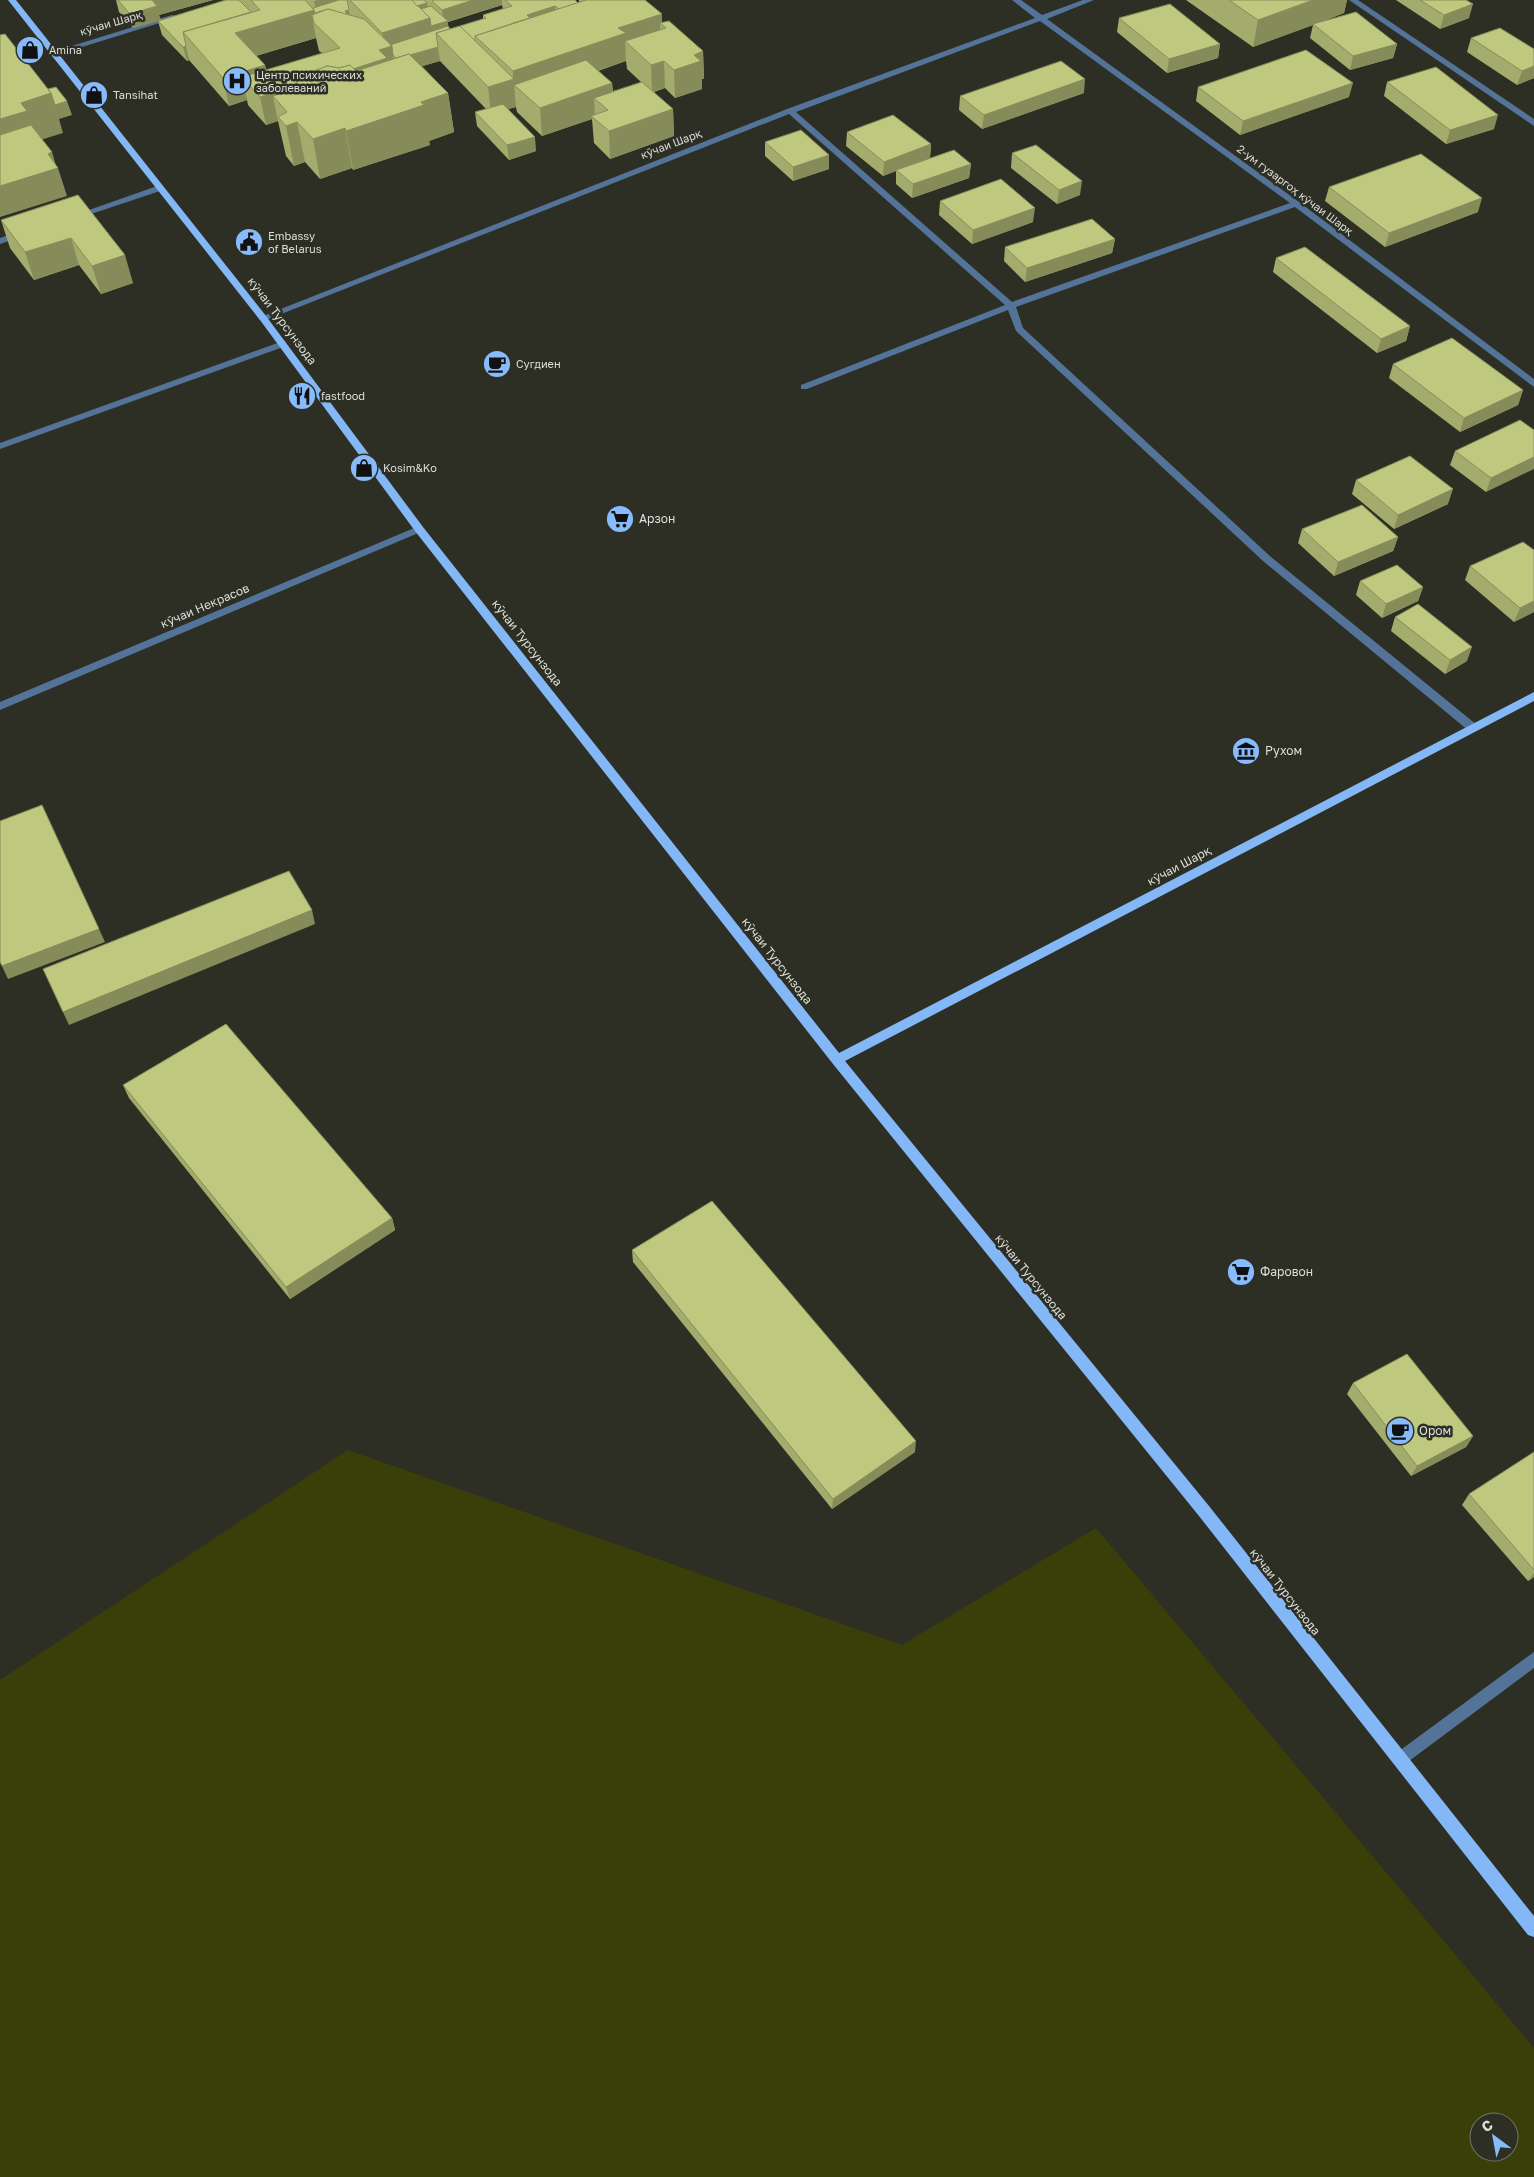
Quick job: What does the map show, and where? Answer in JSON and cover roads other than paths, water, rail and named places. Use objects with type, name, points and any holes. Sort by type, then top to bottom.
[{"type":"main road","name":"кӯчаи Турсунзода","points":[[12,0],[263,318],[419,529],[837,1060],[1204,1512],[1534,1929]]},
{"type":"main road","name":"кӯчаи Шарқ","points":[[837,1060],[1534,696]]},
{"type":"street","name":"2-ум гузаргоҳ кӯчаи Шарқ","points":[[1016,0],[1296,204],[1534,384]]},
{"type":"street","name":"кӯчаи Шарқ","points":[[263,318],[790,111],[1090,0]]},
{"type":"street","points":[[1353,0],[1534,123]]},
{"type":"street","name":"кӯчаи Шарқ","points":[[53,53],[187,14]]},
{"type":"street","points":[[0,55],[44,42]]},
{"type":"street","points":[[790,111],[1011,306],[1019,329],[1260,552],[1473,728]]},
{"type":"street","points":[[66,219],[160,188]]},
{"type":"street","points":[[804,387],[1011,306],[1296,204]]},
{"type":"street","points":[[0,241],[38,229]]},
{"type":"street","points":[[0,446],[282,344]]},
{"type":"street","name":"кӯчаи Некрасов","points":[[0,706],[419,529]]},
{"type":"street","points":[[1400,1759],[1534,1659]]},
{"type":"place","name":"Amina","points":[[30,50]]},
{"type":"place","name":"Центр психических заболеваний","points":[[237,81]]},
{"type":"place","name":"Tansihat","points":[[94,95]]},
{"type":"place","name":"Embassy of Belarus","points":[[249,242]]},
{"type":"place","name":"Сугдиен","points":[[497,364]]},
{"type":"place","name":"fastfood","points":[[302,396]]},
{"type":"place","name":"Kosim&Ko","points":[[364,468]]},
{"type":"place","name":"Арзон","points":[[620,519]]},
{"type":"place","name":"Рухом","points":[[1246,751]]},
{"type":"place","name":"Фаровон","points":[[1241,1272]]},
{"type":"place","name":"Ором","points":[[1400,1431]]}]
